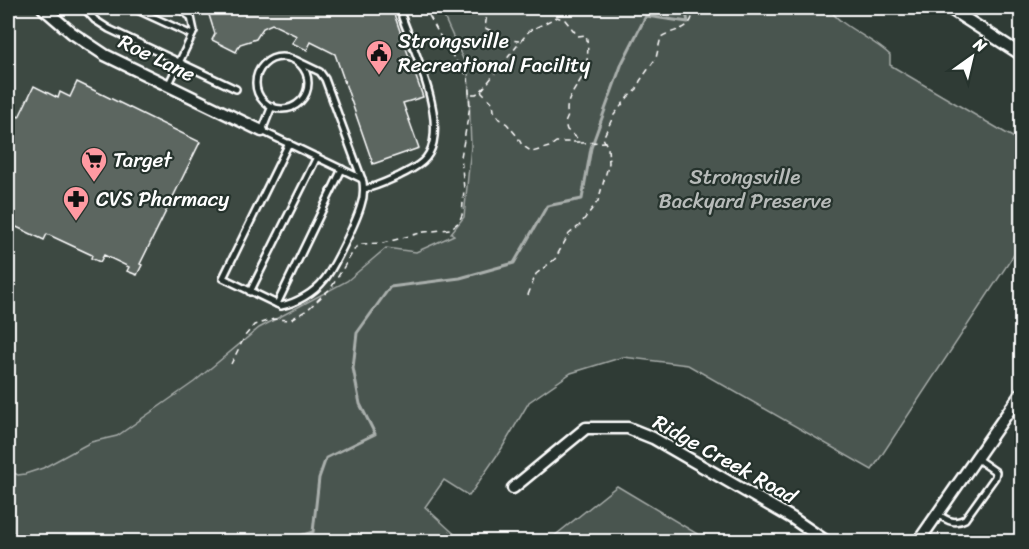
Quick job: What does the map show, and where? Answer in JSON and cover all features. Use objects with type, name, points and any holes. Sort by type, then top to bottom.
[{"type":"street","points":[[949,8],[1022,55]]},
{"type":"street","name":"Roe Lane","points":[[49,9],[72,33],[105,55],[262,131]]},
{"type":"street","points":[[918,542],[1022,392]]},
{"type":"street","name":"Ridge Creek Road","points":[[513,489],[586,428],[627,428],[653,438],[792,518],[827,542]]},
{"type":"lane","points":[[84,8],[95,20],[109,29],[236,89]]},
{"type":"lane","points":[[133,8],[192,35]]},
{"type":"lane","points":[[168,86],[192,35],[194,24],[191,17],[178,8]]},
{"type":"lane","points":[[364,189],[395,178],[420,164],[427,157],[435,137],[431,100],[402,16]]},
{"type":"lane","points":[[289,143],[223,278],[281,306],[291,304],[325,280],[361,207],[364,189],[325,79],[320,72],[295,60],[275,58],[263,66],[260,71],[258,91],[262,98],[272,106],[290,107],[304,97],[308,86],[307,74],[295,60]]},
{"type":"lane","points":[[272,106],[262,131],[362,179]]},
{"type":"lane","points":[[250,292],[317,157]]},
{"type":"lane","points":[[278,304],[342,169]]},
{"type":"lane","points":[[938,514],[951,522],[965,519],[995,477],[994,469],[976,458]]},
{"type":"path","points":[[231,364],[245,336],[254,325],[274,318],[290,320],[307,310],[331,288],[360,244],[383,243],[424,232],[450,229],[459,222],[463,206],[461,158],[471,93],[468,77],[454,58],[425,8]]},
{"type":"path","points":[[485,8],[487,14],[484,27],[520,41]]},
{"type":"path","points":[[528,295],[536,274],[555,259],[569,234],[579,226],[598,201],[609,163],[608,148],[603,138],[614,115],[637,89],[656,58],[662,37],[685,27],[693,15],[693,8]]},
{"type":"path","points":[[471,93],[476,94],[481,91],[520,41],[534,27],[557,17],[565,20],[578,36],[586,35],[587,64],[584,74],[574,88],[566,123],[567,130],[580,143]]},
{"type":"path","points":[[481,91],[493,103],[497,116],[532,152],[556,142],[604,142]]},
{"type":"shaded area","points":[[8,8],[440,8],[468,70],[471,146],[464,217],[452,233],[458,237],[416,252],[386,249],[347,281],[259,328],[194,382],[117,436],[91,442],[43,468],[25,474],[18,475],[8,470]]},
{"type":"green space","name":"Strongsville Backyard Preserve","points":[[440,8],[829,8],[841,21],[890,55],[890,65],[1021,142],[1021,244],[872,470],[688,365],[623,357],[571,373],[529,402],[502,448],[469,496],[444,480],[425,507],[462,541],[8,541],[8,470],[18,475],[25,474],[43,468],[91,442],[117,436],[194,382],[259,328],[347,281],[386,248],[416,252],[454,235],[451,233],[464,217],[471,146],[468,70]]},
{"type":"green space","points":[[617,486],[709,541],[548,541]]},
{"type":"building","name":"Strongsville Recreational Facility","points":[[213,8],[386,8],[393,11],[423,97],[403,103],[419,148],[373,164],[335,54],[311,42],[307,50],[292,43],[297,36],[272,24],[263,28],[256,39],[240,44],[236,52],[212,40],[215,34],[209,15]]},
{"type":"building","name":"Target","points":[[77,82],[200,142],[140,264],[142,265],[137,275],[127,271],[129,267],[104,255],[100,262],[91,258],[92,255],[47,234],[44,240],[8,223],[8,111],[19,117],[34,86],[58,98],[60,92],[70,97]]},
{"type":"waterway","points":[[279,542],[313,532],[319,478],[326,458],[375,434],[360,404],[353,368],[357,333],[390,287],[460,278],[514,263],[547,206],[582,199],[591,148],[622,63],[646,16],[688,22],[685,8]]},
{"type":"place","name":"Strongsville Recreational Facility","points":[[379,76]]},
{"type":"place","name":"Target","points":[[94,183]]},
{"type":"place","name":"CVS Pharmacy","points":[[76,222]]}]
